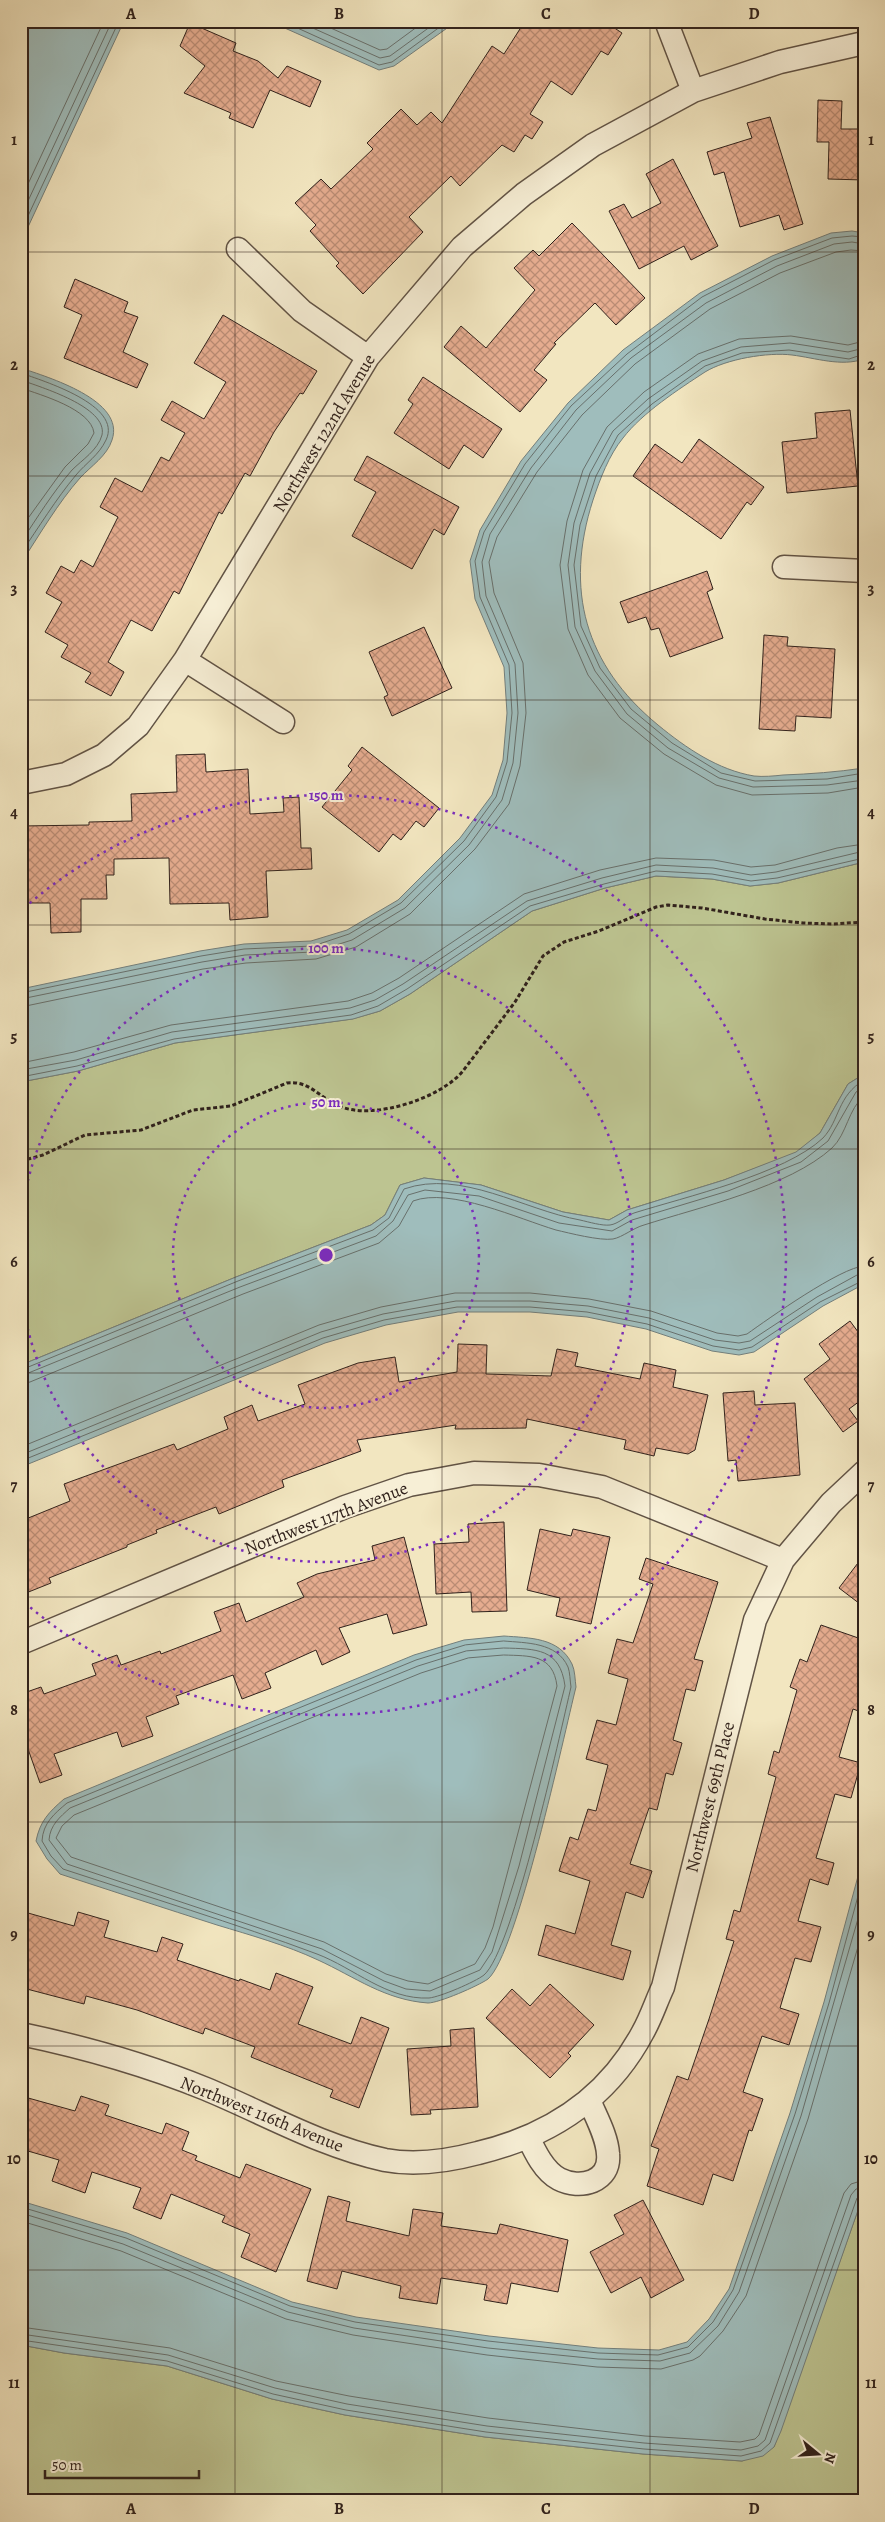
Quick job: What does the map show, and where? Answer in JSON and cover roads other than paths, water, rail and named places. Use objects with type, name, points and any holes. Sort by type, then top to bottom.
[{"type":"street","points":[[666,21],[693,91]]},
{"type":"street","name":"Northwest 122nd Avenue","points":[[21,783],[66,774],[104,755],[138,726],[185,660],[368,357],[462,248],[524,194],[593,145],[693,91],[780,62],[864,43]]},
{"type":"street","points":[[238,249],[302,311],[368,357]]},
{"type":"street","points":[[784,567],[864,571]]},
{"type":"street","points":[[185,660],[283,722]]},
{"type":"street","name":"Northwest 69th Place","points":[[559,2121],[590,2100],[617,2071],[643,2032],[663,1987],[755,1620],[783,1560],[831,1503],[864,1472]]},
{"type":"street","name":"Northwest 117th Avenue","points":[[21,1643],[344,1507],[409,1485],[474,1473],[539,1475],[602,1487],[783,1560]]},
{"type":"street","name":"Northwest 116th Avenue","points":[[21,2034],[119,2059],[197,2086],[336,2147],[387,2160],[441,2162],[493,2150],[559,2121]]},
{"type":"street","points":[[528,2136],[546,2168],[559,2179],[576,2185],[588,2185],[600,2177],[607,2166],[609,2155],[590,2100]]},
{"type":"water","points":[[22,21],[124,21],[21,242],[21,24]]},
{"type":"water","points":[[269,21],[457,21],[394,66],[379,70]]},
{"type":"water","points":[[852,231],[864,233],[864,359],[837,362],[782,354],[735,360],[714,367],[673,394],[650,411],[631,429],[609,460],[593,500],[584,533],[581,565],[582,595],[587,624],[598,651],[613,677],[633,702],[680,742],[703,757],[728,769],[754,776],[844,771],[864,768],[864,862],[778,883],[750,886],[712,879],[656,876],[605,888],[532,911],[410,994],[380,1011],[353,1019],[175,1043],[78,1071],[21,1082],[21,989],[200,951],[244,944],[311,941],[347,930],[398,900],[460,838],[492,795],[503,760],[507,713],[504,667],[475,599],[470,561],[480,530],[521,461],[568,403],[623,350],[700,293],[772,256],[831,233]]},
{"type":"water","points":[[21,368],[48,377],[82,392],[107,413],[113,426],[110,446],[64,498],[21,563]]},
{"type":"water","points":[[864,1074],[864,1284],[823,1306],[754,1352],[739,1355],[712,1351],[646,1329],[587,1317],[530,1312],[458,1312],[386,1325],[325,1343],[21,1467],[21,1365],[236,1277],[371,1225],[385,1215],[400,1185],[424,1178],[481,1185],[563,1212],[609,1220],[627,1210],[724,1180],[796,1152],[820,1133],[848,1084]]},
{"type":"water","points":[[504,1636],[542,1641],[559,1649],[572,1664],[576,1687],[551,1794],[512,1930],[500,1961],[488,1979],[468,1990],[428,2003],[412,2001],[384,1993],[318,1960],[281,1945],[60,1874],[47,1859],[36,1841],[46,1817],[64,1799],[414,1655],[464,1640]]},
{"type":"water","points":[[864,1854],[864,2193],[781,2431],[774,2447],[763,2456],[742,2461],[643,2454],[485,2437],[345,2415],[272,2399],[167,2366],[64,2353],[21,2345],[21,2201],[127,2233],[292,2302],[356,2317],[489,2336],[598,2348],[659,2350],[687,2342],[709,2319],[729,2289],[790,2113],[824,2002]]}]
